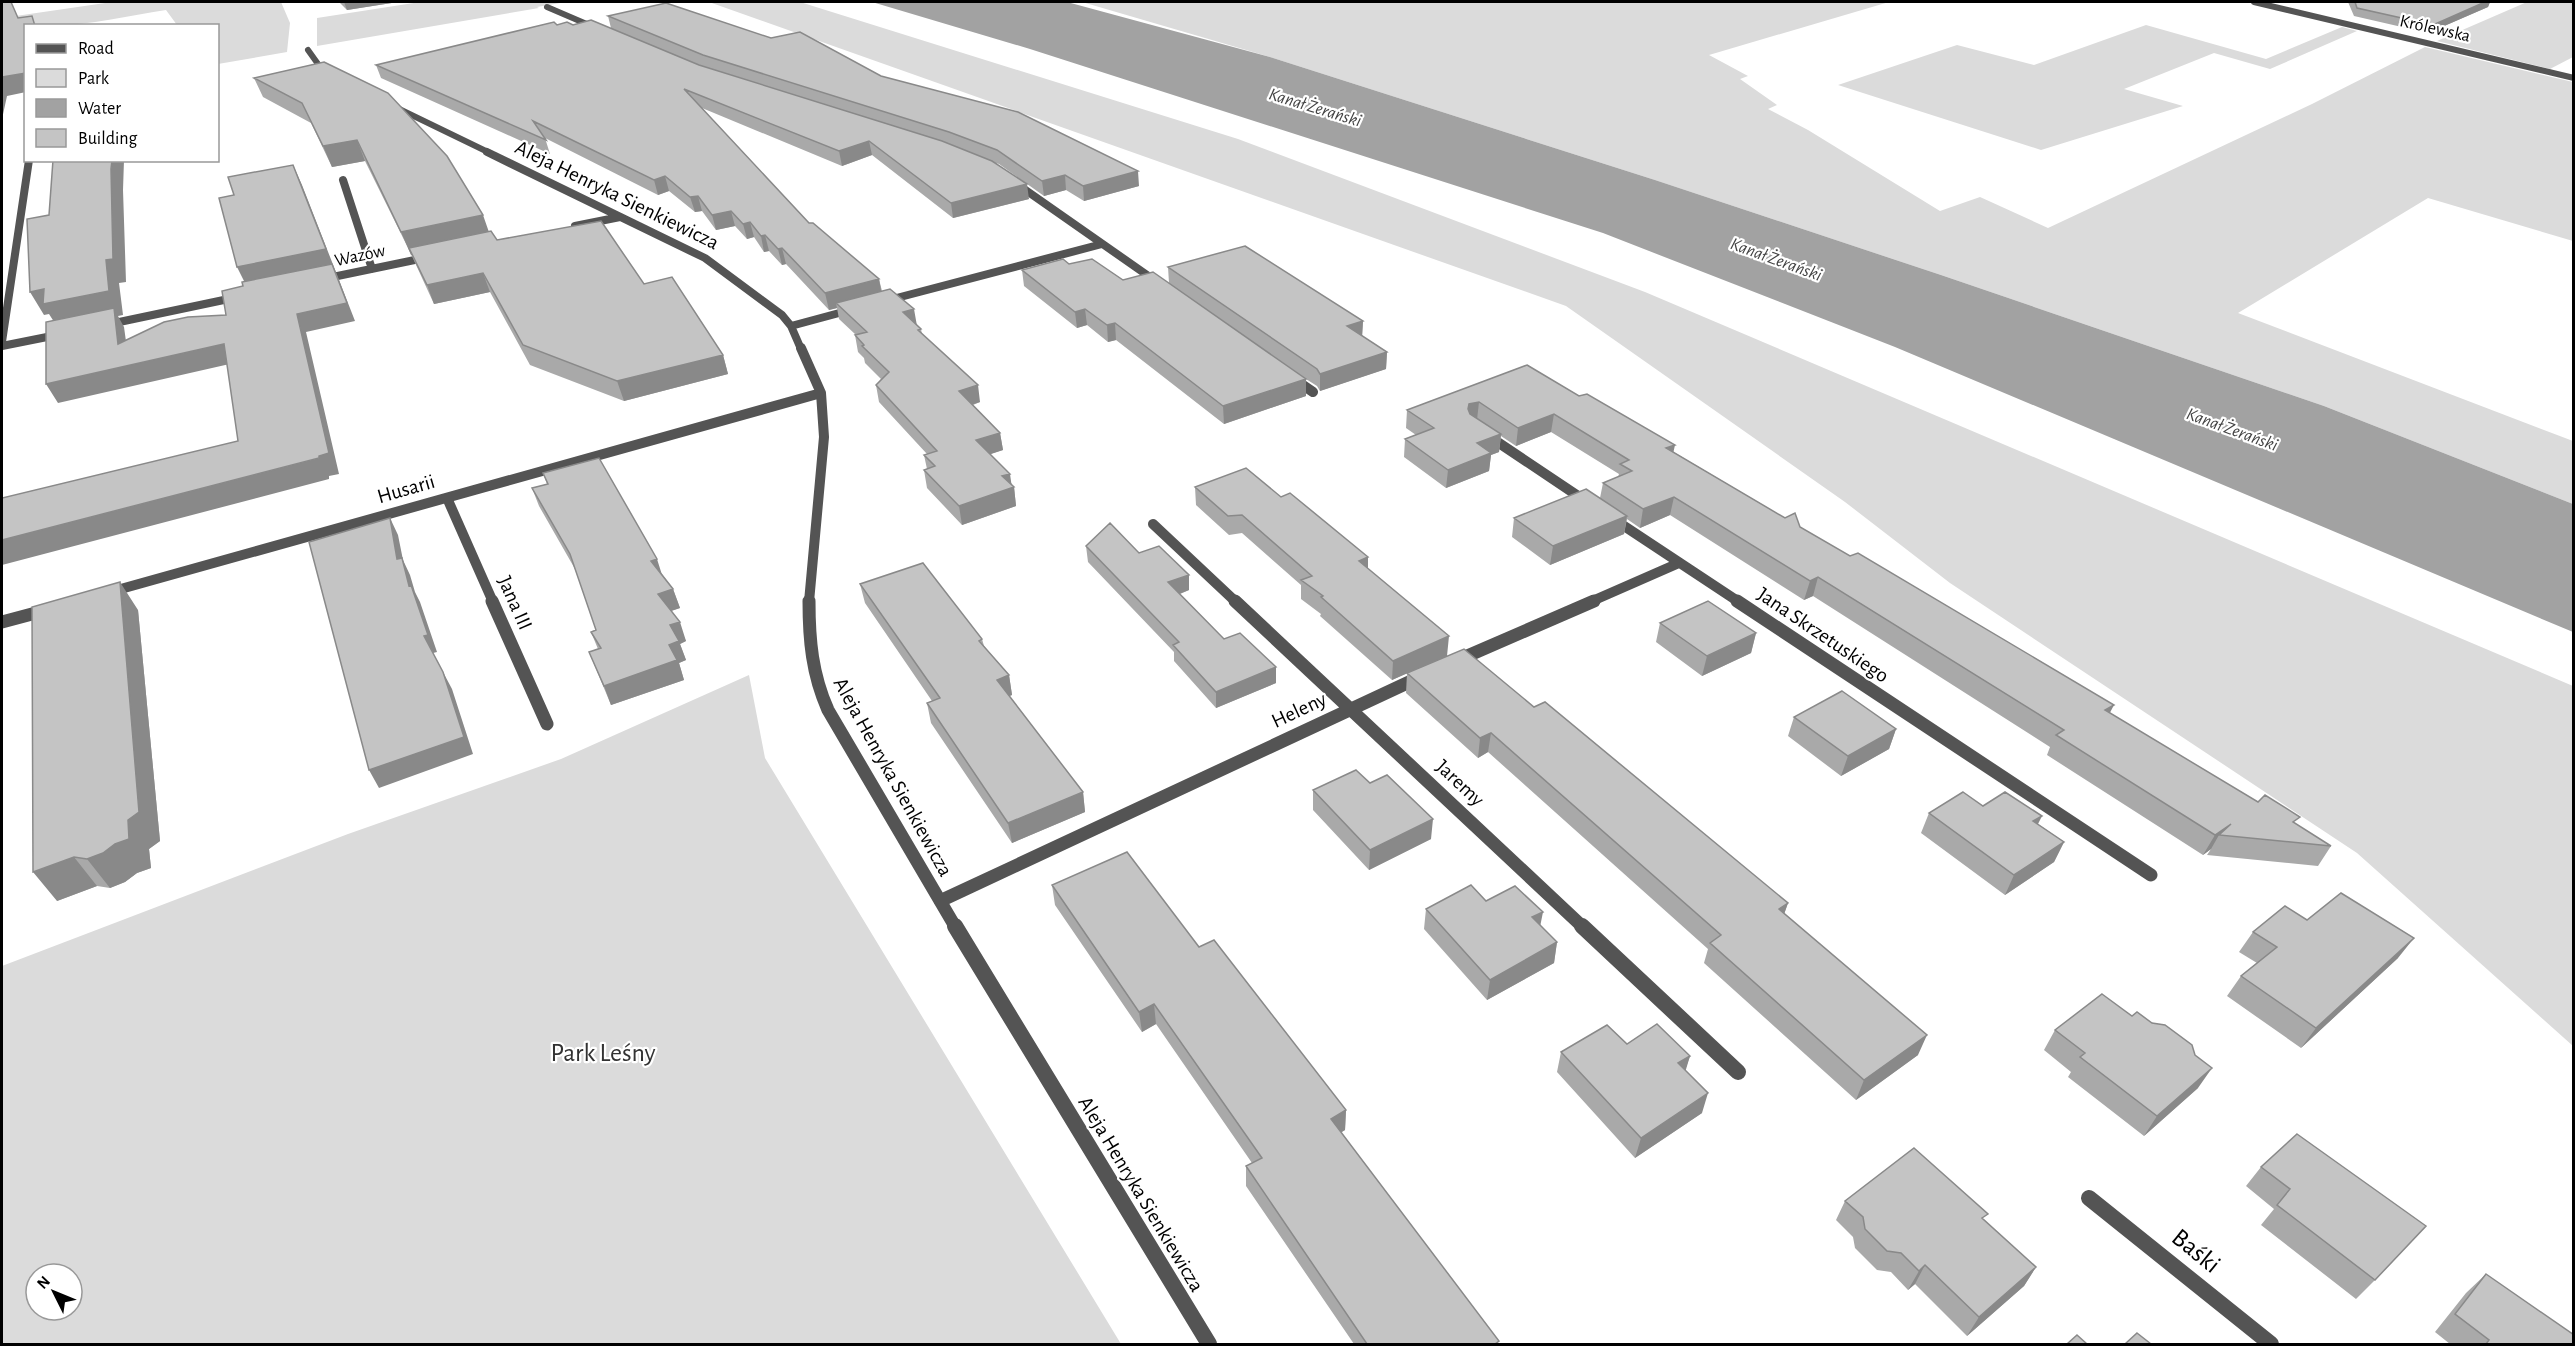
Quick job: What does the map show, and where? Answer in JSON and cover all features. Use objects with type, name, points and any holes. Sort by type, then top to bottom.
[{"type":"street","name":"Królewska","points":[[2254,2],[2574,78]]},
{"type":"street","points":[[548,7],[601,30]]},
{"type":"street","points":[[308,50],[323,72],[333,77]]},
{"type":"street","name":"Aleja Henryka Sienkiewicza","points":[[386,103],[705,258],[782,315],[791,326],[821,393],[824,437],[809,602],[811,658],[817,685],[828,710],[940,901],[1209,1344]]},
{"type":"street","points":[[29,162],[2,344],[70,332]]},
{"type":"street","points":[[1006,177],[1160,284]]},
{"type":"street","points":[[343,180],[372,269]]},
{"type":"street","points":[[563,229],[620,217]]},
{"type":"street","points":[[872,305],[1102,244]]},
{"type":"street","name":"Wazów","points":[[317,280],[440,255]]},
{"type":"street","points":[[92,327],[250,294]]},
{"type":"street","points":[[791,326],[860,308]]},
{"type":"street","points":[[1284,372],[1313,392]]},
{"type":"street","name":"Husarii","points":[[104,594],[821,393]]},
{"type":"street","name":"Jana Skrzetuskiego","points":[[1473,426],[2151,875]]},
{"type":"street","name":"Jana III","points":[[447,498],[547,724]]},
{"type":"street","name":"Jaremy","points":[[1153,524],[1738,1072]]},
{"type":"street","name":"Heleny","points":[[940,901],[1349,708],[1679,563]]},
{"type":"street","points":[[2,622],[59,606]]},
{"type":"street","name":"Baśki","points":[[2089,1198],[2271,1344]]},
{"type":"green space","points":[[112,2],[281,2],[290,23],[287,52],[219,64],[219,24],[176,24],[166,10],[74,24],[32,24],[2,18]]},
{"type":"green space","points":[[420,2],[566,2],[317,46],[317,18]]},
{"type":"green space","points":[[709,2],[800,2],[1238,139],[1645,292],[2573,686],[2573,1046],[2357,853],[1950,583],[1845,502],[1566,306]]},
{"type":"green space","points":[[1082,2],[1889,2],[1709,55],[1748,76],[1740,79],[1777,105],[1768,109],[1808,130],[1940,211],[1980,197],[2048,228],[2312,104],[2425,47],[2573,82],[2573,241],[2428,198],[2238,313],[2573,441],[2573,504],[2324,406],[1941,275],[1655,180],[1270,57]]},
{"type":"green space","points":[[2527,2],[2573,2],[2573,57],[2550,69],[2437,41]]},
{"type":"green space","points":[[2146,25],[2266,59],[2342,27],[2357,31],[2270,69],[2214,53],[2124,89],[2183,106],[2041,150],[1838,85],[1957,45],[2034,65]]},
{"type":"green space","name":"Park Leśny","points":[[749,675],[765,758],[1121,1344],[2,1344],[2,966],[348,834],[561,759]]},
{"type":"water","name":"Kanał Żerański","points":[[872,2],[1067,2],[1270,57],[1655,180],[2324,406],[2573,504],[2573,632],[1895,347],[1603,233],[1030,49]]},
{"type":"building","points":[[2,2],[11,2],[18,18],[32,16],[34,24],[24,24],[24,73],[2,77]]},
{"type":"building","points":[[2355,2],[2485,2],[2433,25],[2357,8]]},
{"type":"building","points":[[666,3],[771,38],[800,32],[881,76],[1018,112],[1138,171],[1083,186],[1065,175],[1042,181],[997,150],[949,132],[703,55],[608,16]]},
{"type":"building","points":[[591,20],[699,65],[942,141],[992,161],[1027,184],[951,203],[869,141],[839,151],[684,89],[809,223],[813,223],[879,279],[825,293],[782,248],[778,249],[765,235],[761,236],[750,222],[743,224],[731,211],[712,215],[698,196],[690,197],[665,176],[654,180],[533,121],[546,140],[376,65],[554,22],[557,25],[567,22],[573,25]]},
{"type":"building","points":[[324,62],[388,93],[447,156],[483,215],[401,232],[357,140],[323,146],[302,103],[254,78]]},
{"type":"building","points":[[53,162],[112,162],[113,259],[106,260],[109,291],[43,304],[44,289],[30,292],[27,219],[49,215]]},
{"type":"building","points":[[293,165],[326,249],[237,267],[219,198],[234,195],[228,177]]},
{"type":"building","points":[[601,221],[644,284],[672,277],[723,355],[617,381],[523,345],[483,273],[427,285],[409,248],[491,231],[497,240]]},
{"type":"building","points":[[1245,246],[1363,321],[1347,326],[1387,352],[1320,374],[1317,369],[1168,267]]},
{"type":"building","points":[[1063,259],[1069,264],[1092,259],[1123,280],[1153,272],[1306,379],[1223,406],[1115,323],[1107,325],[1085,309],[1075,312],[1022,270]]},
{"type":"building","points":[[332,264],[347,303],[297,314],[329,453],[319,458],[2,540],[2,498],[238,441],[224,344],[46,384],[46,322],[114,308],[118,344],[164,322],[188,317],[226,315],[222,291],[243,286],[242,282]]},
{"type":"building","points":[[890,289],[914,309],[903,312],[921,329],[918,330],[978,385],[959,391],[1000,433],[976,440],[1010,474],[1002,476],[1014,487],[959,506],[924,470],[935,466],[924,455],[937,451],[876,385],[889,372],[862,346],[864,345],[855,335],[867,332],[836,303]]},
{"type":"building","points":[[1527,365],[1579,396],[1587,394],[1675,445],[1666,448],[1785,518],[1795,513],[1800,527],[1850,556],[1858,553],[2114,705],[2105,710],[2258,802],[2265,795],[2300,817],[2293,822],[2331,846],[2219,835],[2231,824],[2215,835],[2056,735],[2064,730],[1818,577],[1810,581],[1674,497],[1643,509],[1603,483],[1632,471],[1620,464],[1629,460],[1554,414],[1518,428],[1479,402],[1469,404],[1470,414],[1501,434],[1477,443],[1491,453],[1448,470],[1405,439],[1434,428],[1407,410]]},
{"type":"building","points":[[599,458],[657,559],[651,561],[673,589],[658,594],[680,622],[670,625],[679,641],[669,645],[677,660],[604,686],[589,652],[601,648],[591,632],[596,630],[570,554],[532,488],[548,484],[543,473]]},
{"type":"building","points":[[1246,468],[1281,497],[1290,493],[1368,557],[1359,561],[1449,636],[1393,661],[1321,597],[1323,596],[1301,580],[1312,576],[1242,515],[1228,516],[1195,487]]},
{"type":"building","points":[[1586,489],[1627,516],[1553,546],[1514,518]]},
{"type":"building","points":[[390,518],[397,559],[402,558],[409,586],[411,585],[428,635],[424,636],[443,672],[464,737],[369,770],[309,542]]},
{"type":"building","points":[[1110,523],[1139,553],[1159,546],[1189,575],[1168,582],[1224,639],[1240,633],[1276,667],[1216,692],[1173,645],[1179,642],[1086,546]]},
{"type":"building","points":[[923,563],[982,639],[979,641],[1009,675],[997,680],[1083,792],[1008,823],[927,703],[940,698],[860,584]]},
{"type":"building","points":[[120,582],[139,812],[128,820],[129,839],[87,859],[74,857],[33,872],[32,607]]},
{"type":"building","points":[[1708,601],[1756,633],[1707,656],[1660,623]]},
{"type":"building","points":[[1464,649],[1534,707],[1545,702],[1788,903],[1779,909],[1927,1035],[1864,1080],[1710,943],[1721,935],[1491,733],[1480,738],[1407,673]]},
{"type":"building","points":[[1842,691],[1896,729],[1848,756],[1794,717]]},
{"type":"building","points":[[1356,770],[1370,783],[1387,775],[1433,819],[1370,850],[1313,790]]},
{"type":"building","points":[[1963,792],[1983,806],[2005,792],[2042,816],[2033,821],[2064,842],[2014,875],[1929,813]]},
{"type":"building","points":[[1127,852],[1199,947],[1214,940],[1346,1110],[1331,1119],[1499,1341],[1495,1344],[1367,1344],[1246,1166],[1262,1158],[1154,1004],[1139,1012],[1052,885]]},
{"type":"building","points":[[1471,885],[1486,901],[1515,886],[1543,912],[1532,917],[1557,942],[1490,980],[1426,909]]},
{"type":"building","points":[[2341,893],[2414,938],[2316,1028],[2241,976],[2277,947],[2253,932],[2285,906],[2307,920]]},
{"type":"building","points":[[2102,994],[2132,1016],[2137,1012],[2152,1023],[2165,1025],[2192,1045],[2195,1055],[2212,1068],[2157,1116],[2080,1057],[2085,1053],[2055,1030]]},
{"type":"building","points":[[1657,1024],[1690,1056],[1678,1063],[1708,1093],[1641,1138],[1561,1052],[1607,1025],[1627,1044]]},
{"type":"building","points":[[2297,1134],[2426,1226],[2375,1280],[2277,1205],[2290,1189],[2261,1167]]},
{"type":"building","points":[[1914,1148],[1988,1214],[1982,1218],[2036,1267],[1979,1317],[1925,1265],[1919,1271],[1901,1253],[1887,1251],[1865,1229],[1863,1217],[1845,1201]]},
{"type":"building","points":[[2486,1274],[2574,1335],[2574,1344],[2486,1344],[2489,1340],[2455,1314]]},
{"type":"building","points":[[2137,1333],[2151,1344],[2125,1344]]},
{"type":"building","points":[[2077,1335],[2087,1344],[2067,1344]]}]
